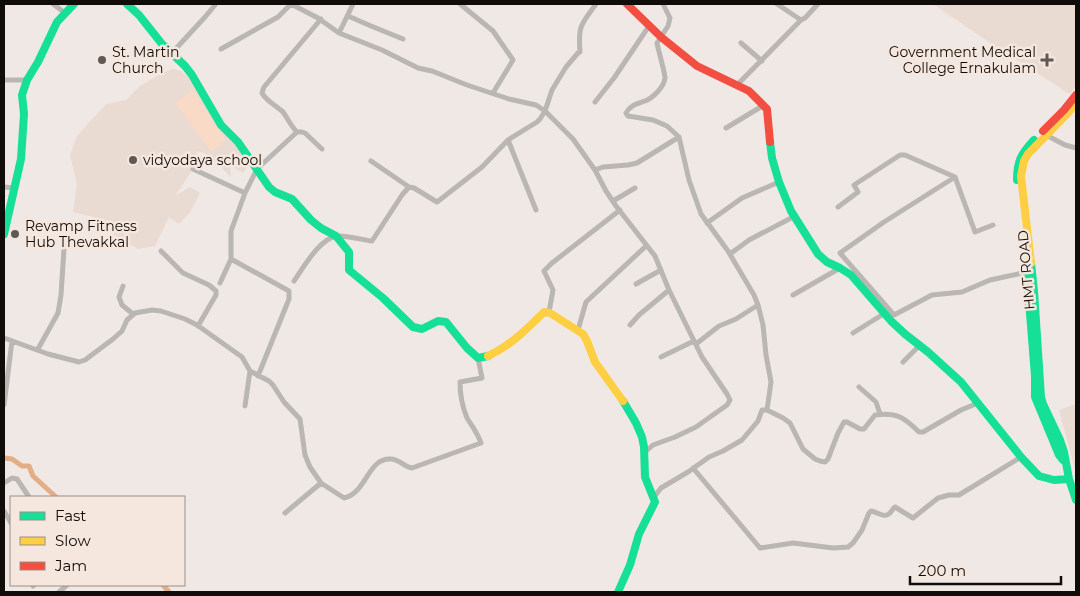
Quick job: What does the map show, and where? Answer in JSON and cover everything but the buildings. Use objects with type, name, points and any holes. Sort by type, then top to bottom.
[{"type":"main road","points":[[4,234],[21,159],[24,114],[22,95],[27,80],[38,62],[57,22],[74,4]]},
{"type":"main road","points":[[127,4],[192,75],[221,125],[238,142],[269,187],[292,199],[311,220],[336,236],[349,252],[349,270],[383,298],[412,327],[418,330],[438,321],[446,322],[463,344],[478,358],[486,356],[519,337],[544,312],[549,312],[583,334],[595,364],[635,418],[644,442],[644,475],[655,502],[639,534],[630,565],[618,592]]},
{"type":"main road","points":[[627,4],[661,37],[697,66],[750,91],[764,105],[767,109],[770,124],[772,158],[779,182],[791,211],[818,254],[827,262],[851,275],[891,321],[961,382],[1021,457],[1039,476],[1054,480],[1069,479]]},
{"type":"main road","name":"HMT ROAD","points":[[1076,95],[1064,110],[1025,149],[1020,157],[1022,194],[1034,291],[1041,397],[1060,440],[1076,500]]},
{"type":"main road","points":[[1020,166],[1028,154],[1076,103]]},
{"type":"main road","name":"HMT ROAD","points":[[1020,166],[1017,184],[1025,248],[1035,397],[1059,455],[1065,462]]},
{"type":"street","points":[[53,4],[65,13]]},
{"type":"street","points":[[171,54],[205,17],[214,4]]},
{"type":"street","points":[[221,49],[278,18],[291,4],[321,19],[339,33],[382,50],[418,68],[432,71],[509,99],[536,105],[545,111],[573,139],[595,170],[613,201],[655,256],[669,290],[702,357],[730,400],[727,405],[696,427],[653,445],[644,453]]},
{"type":"street","points":[[339,33],[353,4]]},
{"type":"street","points":[[460,4],[493,31],[513,60],[493,93]]},
{"type":"street","points":[[371,161],[409,188],[414,188],[437,202],[482,167],[508,140],[537,122],[545,111],[552,90],[566,67],[580,52],[578,33],[581,24],[596,4]]},
{"type":"street","points":[[663,4],[670,18],[668,26],[656,42],[665,78],[659,90],[651,99],[634,105],[626,113],[628,116],[653,120],[667,126],[679,137],[689,180],[701,214],[730,254],[758,305],[763,324],[771,382],[767,410]]},
{"type":"street","points":[[776,4],[801,20]]},
{"type":"street","points":[[738,85],[818,4]]},
{"type":"street","points":[[348,16],[404,38]]},
{"type":"street","points":[[321,19],[264,87],[262,93],[271,104],[281,110],[297,132],[305,133],[322,148]]},
{"type":"street","points":[[596,102],[649,26]]},
{"type":"street","points":[[741,43],[762,61]]},
{"type":"street","points":[[4,80],[27,80]]},
{"type":"street","points":[[726,128],[764,105]]},
{"type":"street","points":[[220,283],[231,259],[232,231],[242,198],[257,169],[297,132]]},
{"type":"street","points":[[1046,135],[1065,145],[1076,148]]},
{"type":"street","points":[[595,170],[603,167],[637,163],[679,137]]},
{"type":"street","points":[[508,140],[536,210]]},
{"type":"street","points":[[838,207],[858,192],[854,185],[900,154],[955,177],[976,232],[993,226]]},
{"type":"street","points":[[193,169],[245,193]]},
{"type":"street","points":[[955,177],[840,253],[894,315],[932,295],[962,292],[990,280],[1027,272]]},
{"type":"street","points":[[707,223],[742,198],[779,182]]},
{"type":"street","points":[[4,187],[14,188]]},
{"type":"street","points":[[294,281],[311,256],[326,241],[336,236],[372,241],[402,195],[409,188]]},
{"type":"street","points":[[613,201],[635,188]]},
{"type":"street","points":[[549,312],[553,290],[544,271],[620,210]]},
{"type":"street","points":[[730,254],[749,240],[795,216]]},
{"type":"street","points":[[578,330],[586,302],[646,246]]},
{"type":"street","points":[[38,349],[58,313],[64,249]]},
{"type":"street","points":[[161,251],[183,272],[209,285],[216,291],[216,295],[198,326]]},
{"type":"street","points":[[231,259],[289,291],[289,299],[258,376]]},
{"type":"street","points":[[793,295],[840,268]]},
{"type":"street","points":[[636,284],[661,270]]},
{"type":"street","points":[[122,286],[119,297],[122,305],[132,314]]},
{"type":"street","points":[[630,325],[669,290]]},
{"type":"street","points":[[661,358],[695,343],[719,326],[736,319],[758,305]]},
{"type":"street","points":[[4,338],[48,354],[79,362],[85,360],[122,331],[132,314],[152,310],[161,311],[198,326],[242,357],[250,371],[269,381],[284,402],[300,418],[304,455],[310,467],[322,483],[344,498],[348,498],[359,488],[375,466],[386,459],[396,460],[412,468],[481,443],[466,416],[460,391],[460,382],[482,378],[478,358]]},
{"type":"street","points":[[853,333],[885,313]]},
{"type":"street","points":[[4,405],[12,341]]},
{"type":"street","points":[[903,362],[920,345]]},
{"type":"street","points":[[245,406],[250,371]]},
{"type":"street","points":[[859,387],[876,402],[880,414]]},
{"type":"street","points":[[654,497],[661,488],[709,457],[742,440],[758,420],[762,410],[767,410],[790,423],[804,449],[815,459],[825,462],[844,422],[864,429],[874,415],[890,414],[900,416],[919,432],[923,432],[961,410],[978,403]]},
{"type":"street","points":[[693,468],[760,548],[793,543],[833,548],[848,547],[853,543],[862,530],[869,513],[872,511],[886,516],[893,508],[897,507],[913,518],[938,498],[959,494],[1021,457]]},
{"type":"street","points":[[4,483],[12,478],[17,479],[28,496]]},
{"type":"street","points":[[285,513],[322,483]]},
{"type":"shaded area","name":"Government Medical College Ernakulam","points":[[933,4],[1076,4],[1076,86],[1070,94]]},
{"type":"shaded area","name":"vidyodaya school","points":[[173,69],[181,71],[199,88],[249,164],[243,173],[230,165],[231,177],[208,155],[198,151],[191,172],[175,196],[190,187],[200,193],[190,212],[179,224],[169,217],[155,246],[138,249],[99,226],[94,217],[73,212],[77,184],[70,155],[77,136],[106,104],[126,100],[140,86]]},
{"type":"shaded area","points":[[193,90],[226,140],[211,152],[175,103]]},
{"type":"shaded area","points":[[1076,404],[1076,473],[1059,410]]},
{"type":"waterway","points":[[4,458],[12,459],[22,466],[29,466],[33,476],[55,496]]},
{"type":"waterway","points":[[164,586],[169,592]]},
{"type":"traffic: fast","points":[[4,234],[21,159],[24,114],[22,95],[27,80],[38,62],[57,22],[74,4]]},
{"type":"traffic: fast","points":[[127,4],[192,75],[221,125],[238,142],[269,187],[275,192],[292,199],[311,220],[336,236],[349,252],[349,270],[383,298],[413,327],[422,329],[438,321],[446,322],[467,348],[478,358],[488,356]]},
{"type":"traffic: fast","points":[[1017,180],[1021,158],[1034,140]]},
{"type":"traffic: fast","points":[[770,142],[772,158],[779,182],[791,211],[818,254],[827,262],[851,275],[891,321],[961,382],[1021,457],[1039,476],[1054,480],[1069,479]]},
{"type":"traffic: fast","points":[[1031,263],[1041,397],[1060,440],[1076,500]]},
{"type":"traffic: fast","points":[[1027,276],[1035,397],[1059,455],[1063,460]]},
{"type":"traffic: fast","points":[[618,592],[630,565],[639,534],[655,502],[645,477],[642,437],[623,401]]},
{"type":"traffic: slow","points":[[1031,263],[1021,176],[1024,161],[1028,154],[1076,103]]},
{"type":"traffic: slow","points":[[488,356],[511,342],[544,312],[550,313],[583,334],[595,362],[623,401]]},
{"type":"traffic: jam","points":[[627,4],[661,37],[697,66],[749,91],[767,109],[770,142]]},
{"type":"traffic: jam","points":[[1043,131],[1076,95]]},
{"type":"place","name":"St. Martin Church","points":[[102,60]]},
{"type":"place","name":"Government Medical College Ernakulam","points":[[1047,60]]},
{"type":"place","name":"vidyodaya school","points":[[133,160]]},
{"type":"place","name":"Revamp Fitness Hub Thevakkal","points":[[15,234]]}]
